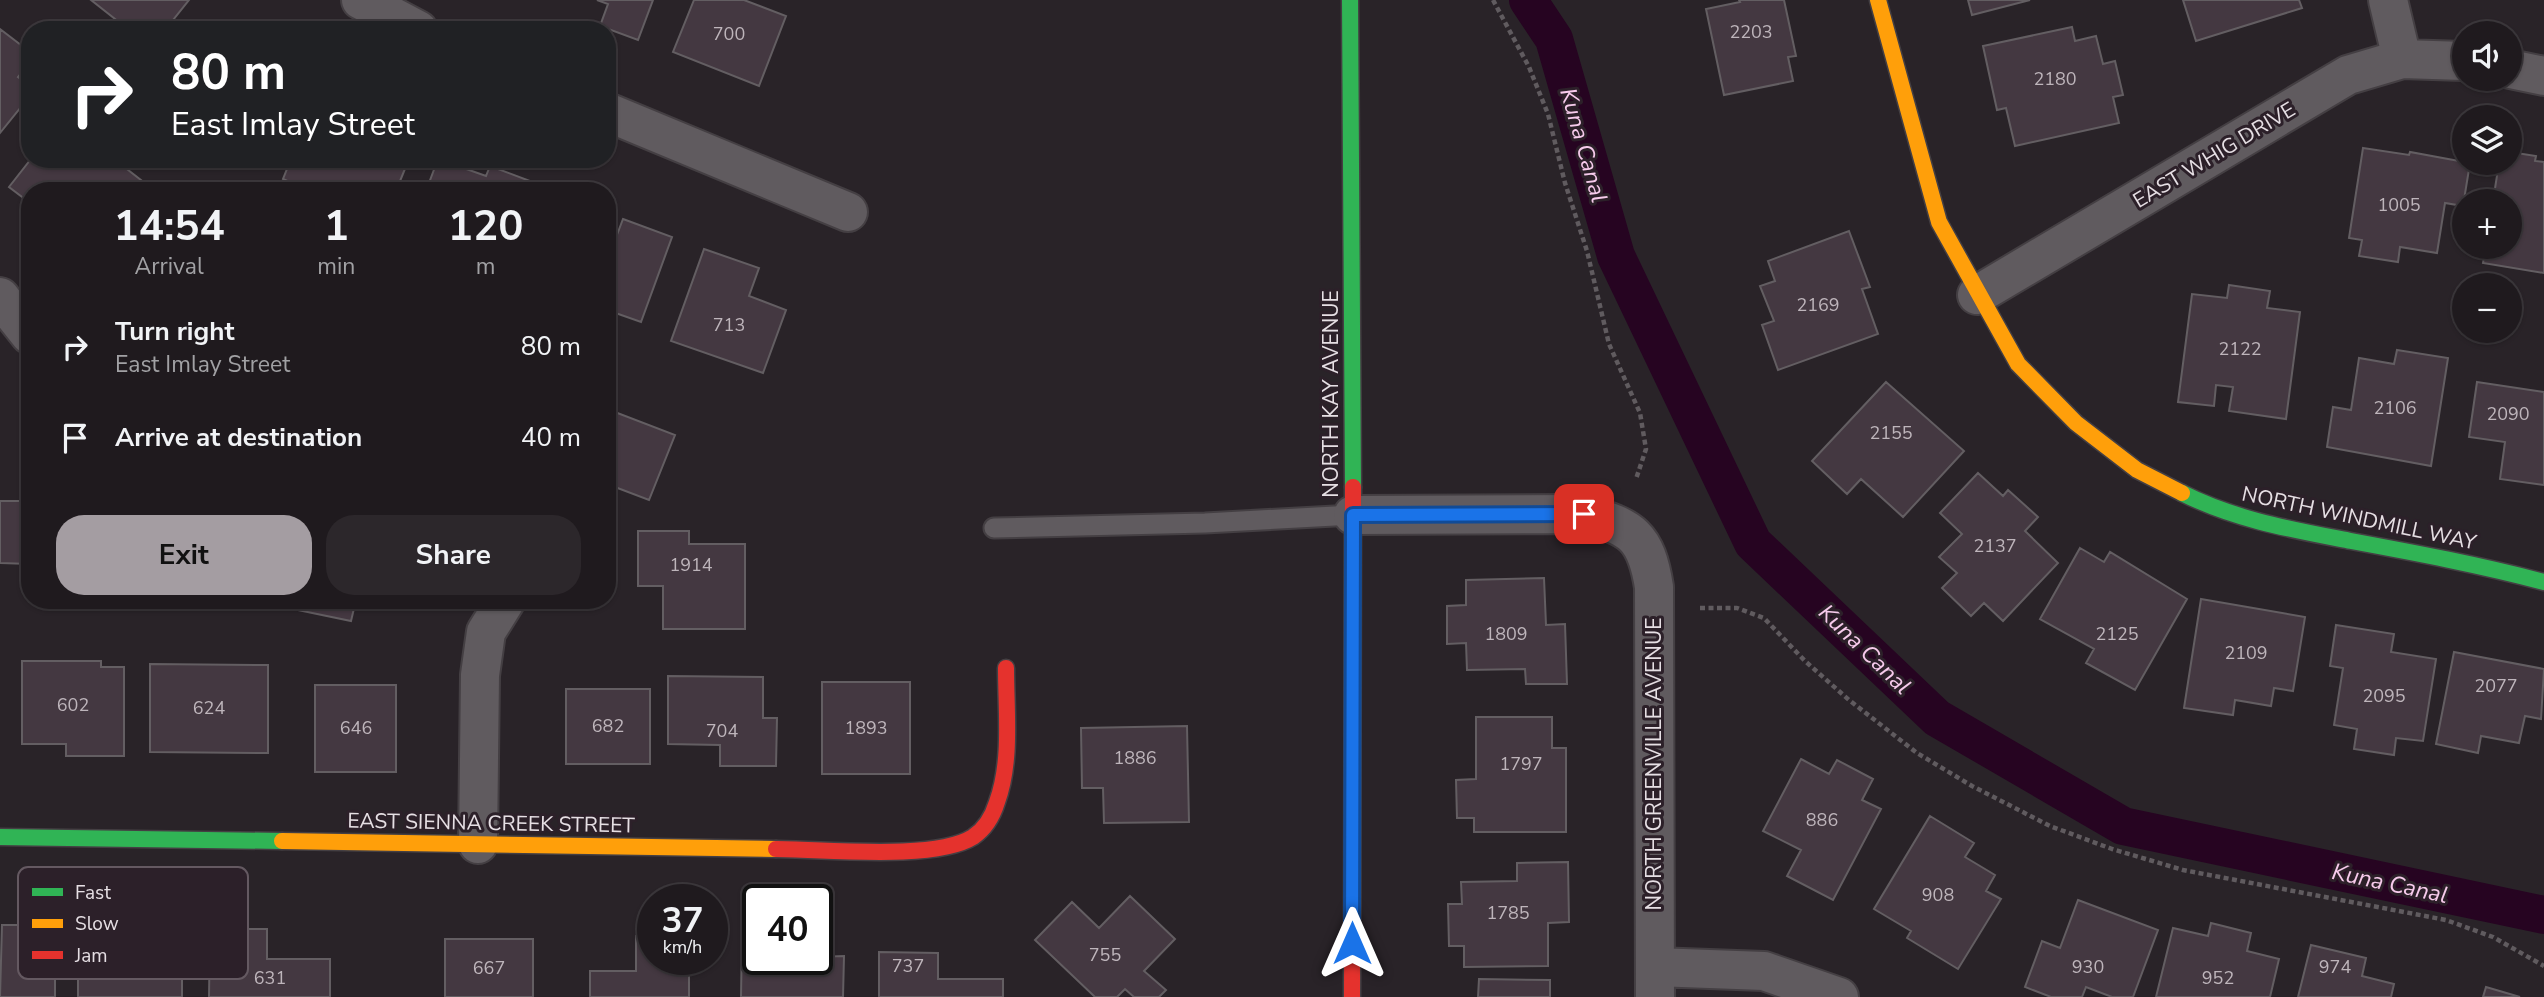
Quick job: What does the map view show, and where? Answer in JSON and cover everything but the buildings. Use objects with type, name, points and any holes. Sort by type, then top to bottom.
[{"type":"street","points":[[361,0],[401,21]]},
{"type":"street","name":"NORTH KAY AVENUE","points":[[1350,0],[1352,997]]},
{"type":"street","name":"NORTH WINDMILL WAY","points":[[1878,0],[1939,222],[1977,295],[2018,364],[2076,423],[2137,470],[2193,498],[2275,526],[2492,569],[2544,582]]},
{"type":"street","points":[[2388,0],[2402,59]]},
{"type":"street","name":"EAST WHIG DRIVE","points":[[1977,295],[2348,75],[2402,59],[2452,61]]},
{"type":"street","points":[[2522,71],[2544,76]]},
{"type":"street","points":[[616,116],[848,212]]},
{"type":"street","points":[[0,297],[21,324]]},
{"type":"street","name":"NORTH GREENVILLE AVENUE","points":[[1353,515],[1584,514],[1609,521],[1635,535],[1650,560],[1654,587],[1655,982]]},
{"type":"street","points":[[478,844],[480,675],[486,632],[500,609]]},
{"type":"street","name":"EAST SIENNA CREEK STREET","points":[[0,837],[922,851],[953,846],[978,833],[996,811],[1004,780],[1006,668]]},
{"type":"street","points":[[1655,982],[1765,971],[1839,997]]},
{"type":"lane","points":[[994,528],[1205,523],[1353,515]]},
{"type":"path","points":[[1493,0],[1529,67],[1548,114],[1565,183],[1587,251],[1609,344],[1640,413],[1646,449],[1636,479]]},
{"type":"path","points":[[1700,608],[1737,608],[1765,618],[1805,661],[1849,700],[1917,752],[1972,786],[2050,826],[2112,849],[2182,870],[2446,920],[2493,937],[2544,966]]},
{"type":"waterway","name":"Kuna Canal","points":[[1528,0],[1554,39],[1616,256],[1753,543],[1937,718],[2123,826],[2544,915]]},
{"type":"traffic: fast","points":[[1350,0],[1353,487]]},
{"type":"traffic: fast","points":[[2182,493],[2265,523],[2544,582]]},
{"type":"traffic: fast","points":[[0,837],[282,841]]},
{"type":"traffic: slow","points":[[1878,0],[1939,222],[2018,364],[2076,423],[2137,470],[2182,493]]},
{"type":"traffic: slow","points":[[282,841],[776,849]]},
{"type":"traffic: jam","points":[[1352,997],[1353,487]]},
{"type":"traffic: jam","points":[[776,849],[849,852],[933,849],[956,844],[977,834],[993,812],[1005,770],[1006,668]]},
{"type":"route","points":[[1352,943],[1353,515],[1584,514]]}]
